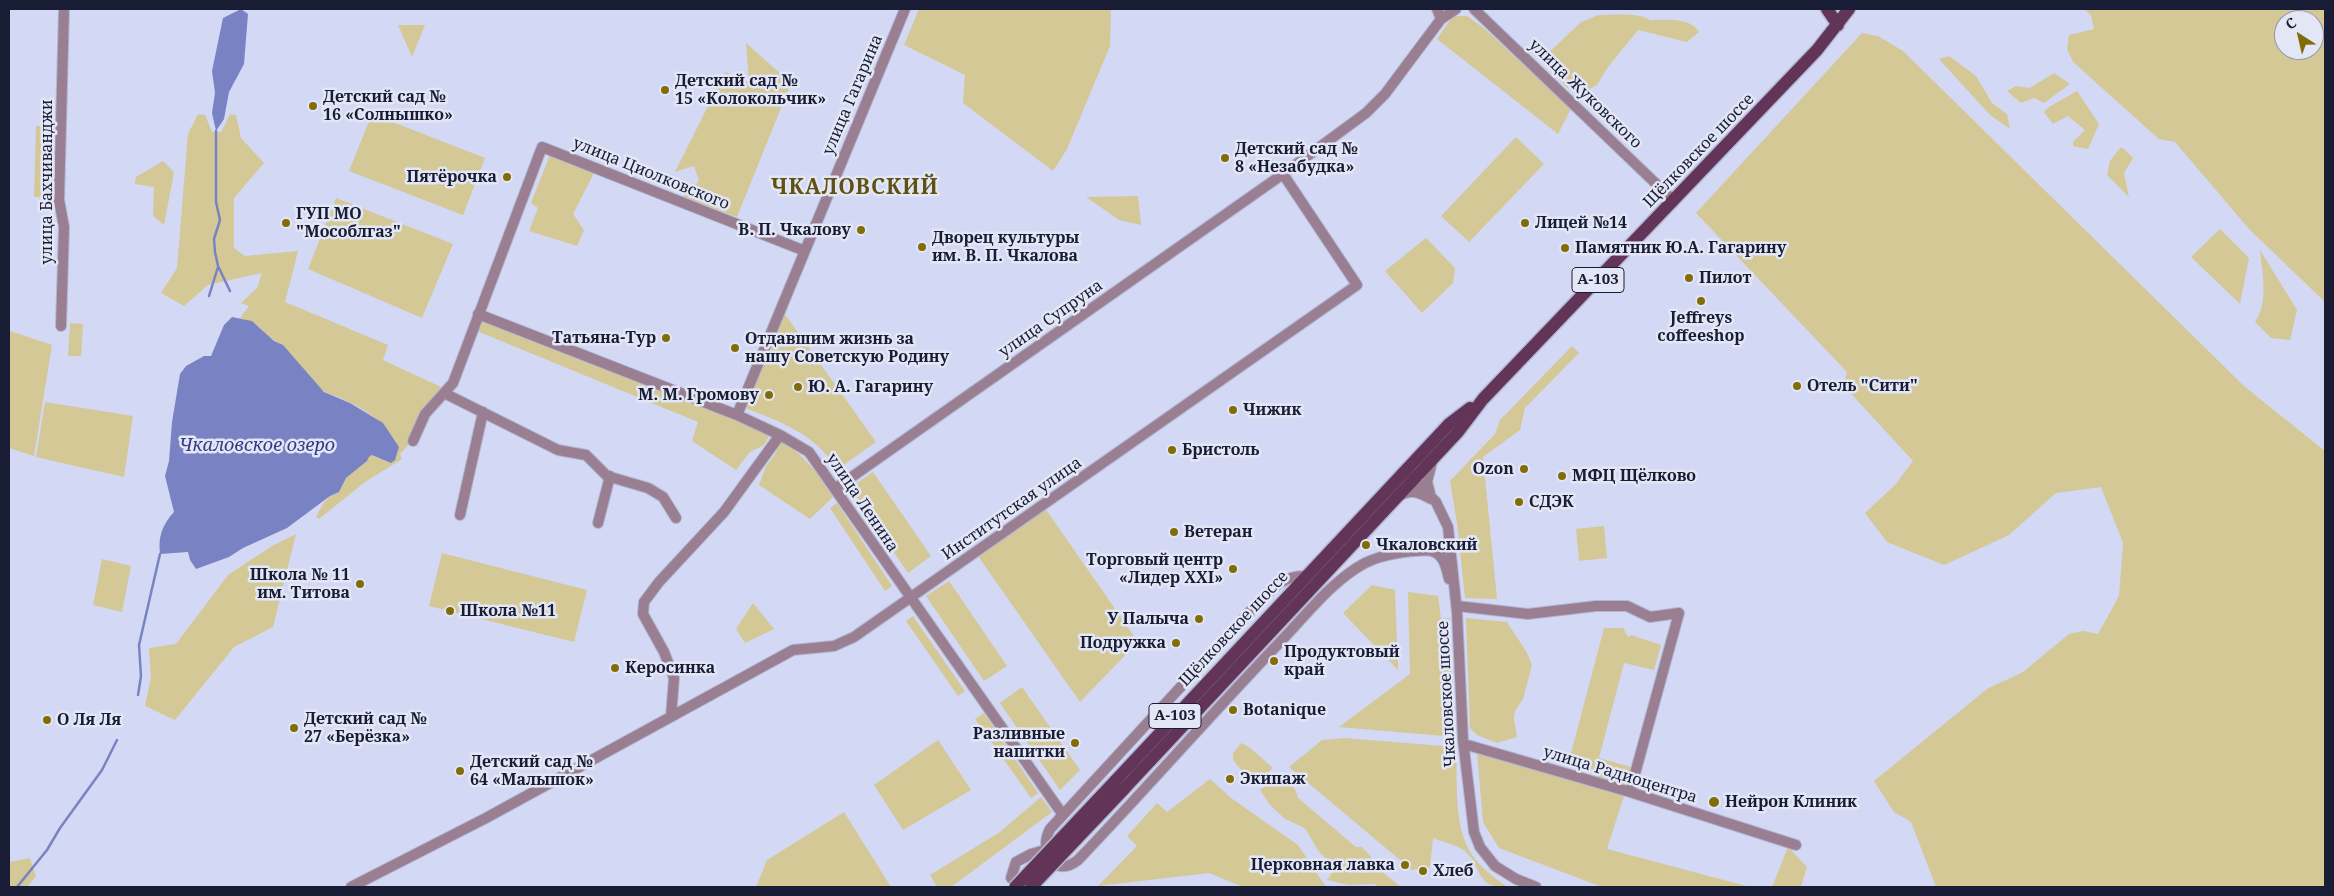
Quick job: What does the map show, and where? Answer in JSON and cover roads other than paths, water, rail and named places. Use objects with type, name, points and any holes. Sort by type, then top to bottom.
[{"type":"main road","points":[[1827,9],[1838,25]]},
{"type":"main road","name":"Щёлковское шоссе","points":[[1013,883],[1120,785],[1395,498],[1458,432],[1483,399],[1674,201],[1838,25],[1850,9]]},
{"type":"main road","name":"Щёлковское шоссе","points":[[1031,887],[1306,576],[1449,424],[1483,399]]},
{"type":"street","name":"улица Бахчиванджи","points":[[60,326],[64,227],[59,200],[64,9]]},
{"type":"street","name":"улица Гагарина","points":[[737,415],[905,9]]},
{"type":"street","points":[[1437,9],[1441,19]]},
{"type":"street","points":[[1283,174],[1366,113],[1385,94],[1441,19],[1456,9]]},
{"type":"street","name":"улица Жуковского","points":[[1474,9],[1674,201]]},
{"type":"street","name":"улица Циолковского","points":[[478,314],[542,147],[805,251]]},
{"type":"street","name":"улица Супруна","points":[[836,488],[1283,174]]},
{"type":"street","name":"Институтская улица","points":[[351,887],[486,818],[793,650],[834,646],[854,637],[1357,284],[1283,174]]},
{"type":"street","points":[[413,441],[425,414],[453,384],[478,314]]},
{"type":"street","name":"улица Ленина","points":[[478,314],[737,415],[780,434],[809,452],[836,488],[910,598],[1062,815]]},
{"type":"street","points":[[444,393],[558,450],[586,455],[610,476],[648,488],[662,497],[676,518]]},
{"type":"street","points":[[460,515],[483,412]]},
{"type":"street","points":[[671,717],[674,678],[664,652],[643,614],[644,602],[659,582],[724,512],[780,434]]},
{"type":"street","points":[[1433,498],[1426,482],[1434,457]]},
{"type":"street","points":[[1402,474],[1408,474],[1414,478]]},
{"type":"street","points":[[598,522],[610,476]]},
{"type":"street","name":"Чкаловское шоссе","points":[[1414,478],[1433,498],[1448,527],[1457,606],[1464,744],[1474,832],[1480,847],[1495,866],[1505,873],[1536,887]]},
{"type":"street","points":[[1395,498],[1408,491],[1414,491],[1433,498]]},
{"type":"street","points":[[1448,527],[1446,536],[1432,550],[1437,552],[1444,563],[1457,606],[1528,614],[1596,606],[1627,606],[1650,617],[1679,613],[1630,792]]},
{"type":"street","name":"А-103","points":[[1306,576],[1293,576],[1284,580],[1256,605],[1050,828],[1046,836],[1045,850],[1050,859],[1063,867],[1068,867],[1078,860],[1251,673],[1326,594],[1349,574],[1379,557],[1400,552],[1451,549]]},
{"type":"street","name":"улица Радиоцентра","points":[[1464,744],[1630,792],[1796,845]]},
{"type":"street","points":[[1013,883],[1016,862],[1031,854],[1045,850]]},
{"type":"water","points":[[241,9],[248,14],[244,64],[229,92],[224,119],[216,131],[212,113],[215,93],[212,71],[223,18]]},
{"type":"water","name":"Чкаловское озеро","points":[[232,317],[252,321],[274,341],[283,345],[324,392],[350,403],[383,423],[399,447],[395,460],[391,463],[372,455],[369,457],[367,461],[346,478],[339,492],[330,496],[287,528],[243,548],[229,557],[196,569],[190,560],[188,552],[160,554],[162,532],[166,522],[174,512],[165,476],[169,461],[172,422],[180,374],[186,366],[204,356],[211,356],[224,325]]},
{"type":"waterway","points":[[216,131],[216,202],[220,220],[214,239],[215,252],[218,266],[230,291]]},
{"type":"waterway","points":[[209,296],[218,267]]},
{"type":"waterway","points":[[138,695],[141,676],[139,645],[160,554]]},
{"type":"waterway","points":[[17,887],[47,850],[60,828],[102,770],[117,740]]},
{"type":"place","name":"Детский сад № 15 «Колокольчик»","points":[[665,90]]},
{"type":"place","name":"Детский сад № 16 «Солнышко»","points":[[313,106]]},
{"type":"place","name":"Детский сад № 8 «Незабудка»","points":[[1225,158]]},
{"type":"place","name":"Пятёрочка","points":[[507,177]]},
{"type":"place","name":"ГУП МО \"Мособлгаз\"","points":[[286,223]]},
{"type":"place","name":"Лицей №14","points":[[1525,223]]},
{"type":"place","name":"В. П. Чкалову","points":[[861,230]]},
{"type":"place","name":"Дворец культуры им. В. П. Чкалова","points":[[922,247]]},
{"type":"place","name":"Памятник Ю.А. Гагарину","points":[[1565,248]]},
{"type":"place","name":"Пилот","points":[[1689,278]]},
{"type":"place","name":"Jeffreys coffeeshop","points":[[1701,301]]},
{"type":"place","name":"Татьяна-Тур","points":[[666,338]]},
{"type":"place","name":"Отдавшим жизнь за нашу Советскую Родину","points":[[735,348]]},
{"type":"place","name":"Отель \"Сити\"","points":[[1797,386]]},
{"type":"place","name":"Ю. А. Гагарину","points":[[798,387]]},
{"type":"place","name":"М. М. Громову","points":[[769,395]]},
{"type":"place","name":"Чижик","points":[[1233,410]]},
{"type":"place","name":"Бристоль","points":[[1172,450]]},
{"type":"place","name":"Ozon","points":[[1524,469]]},
{"type":"place","name":"МФЦ Щёлково","points":[[1562,476]]},
{"type":"place","name":"СДЭК","points":[[1519,502]]},
{"type":"place","name":"Ветеран","points":[[1174,532]]},
{"type":"place","name":"Чкаловский","points":[[1366,545]]},
{"type":"place","name":"Торговый центр «Лидер XXI»","points":[[1233,569]]},
{"type":"place","name":"Школа № 11 им. Титова","points":[[360,584]]},
{"type":"place","name":"Школа №11","points":[[450,611]]},
{"type":"place","name":"У Палыча","points":[[1199,619]]},
{"type":"place","name":"Подружка","points":[[1176,643]]},
{"type":"place","name":"Продуктовый край","points":[[1274,661]]},
{"type":"place","name":"Керосинка","points":[[615,668]]},
{"type":"place","name":"Botanique","points":[[1233,710]]},
{"type":"place","name":"О Ля Ля","points":[[47,720]]},
{"type":"place","name":"Детский сад № 27 «Берёзка»","points":[[294,728]]},
{"type":"place","name":"Разливные напитки","points":[[1075,743]]},
{"type":"place","name":"Детский сад № 64 «Малышок»","points":[[460,771]]},
{"type":"place","name":"Экипаж","points":[[1230,779]]},
{"type":"place","name":"Нейрон Клиник","points":[[1714,802]]},
{"type":"place","name":"Церковная лавка","points":[[1405,865]]},
{"type":"place","name":"Хлеб","points":[[1423,871]]},
{"type":"district","name":"ЧКАЛОВСКИЙ","points":[[855,188]]}]
